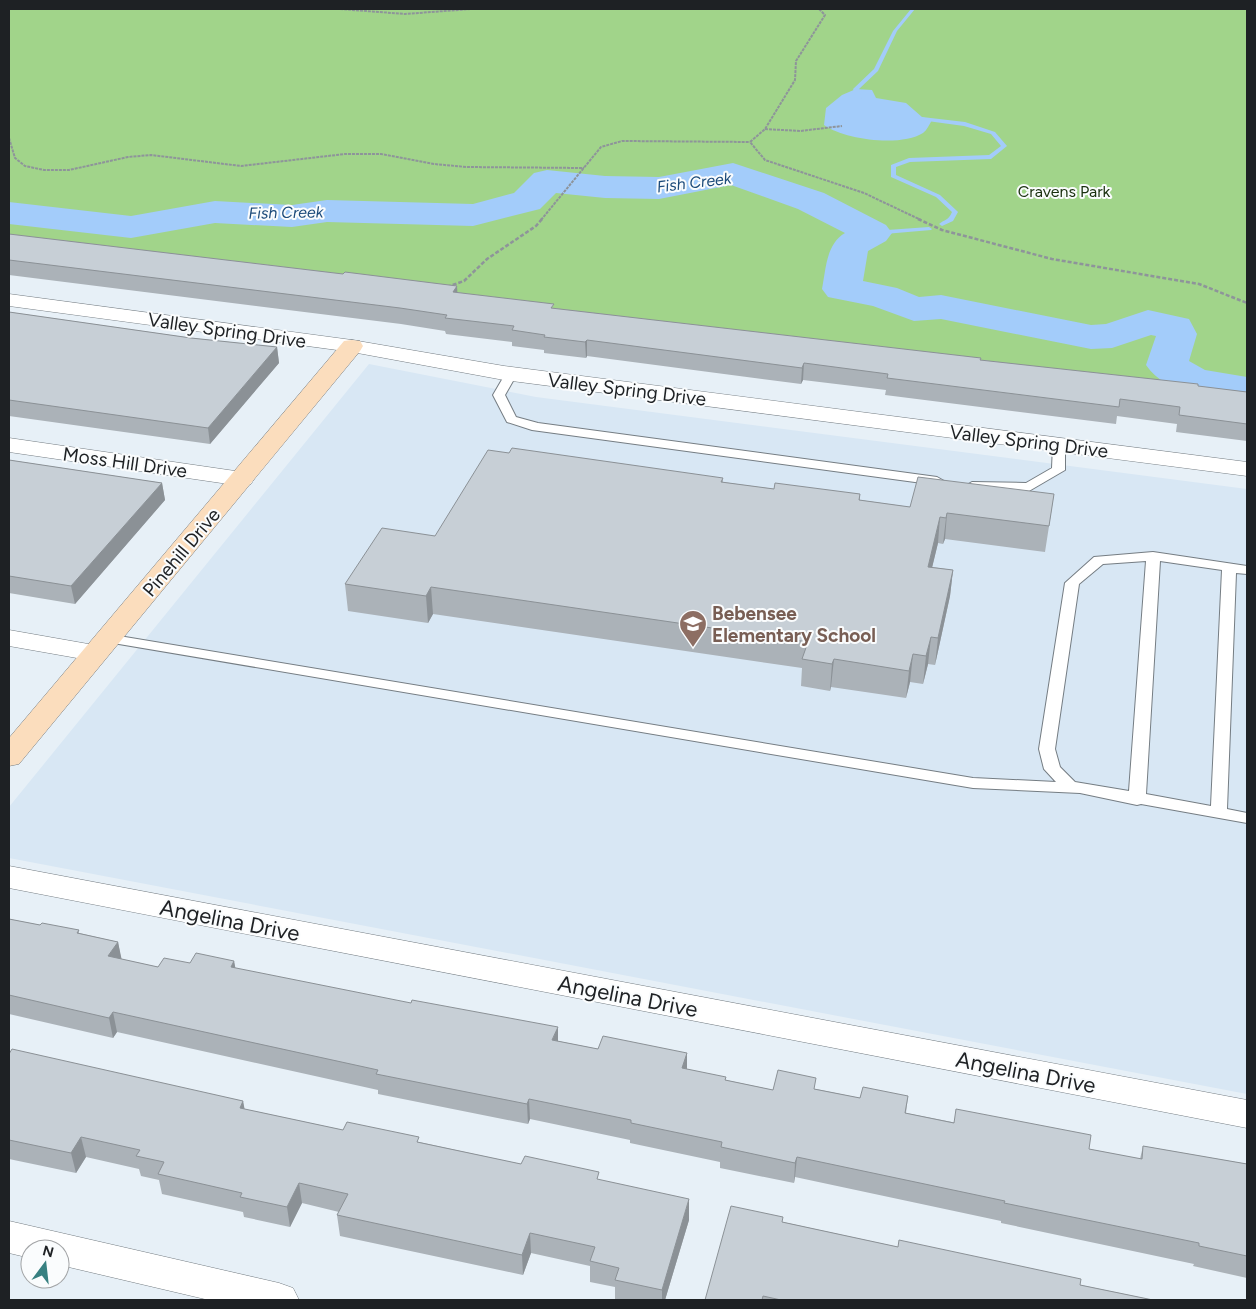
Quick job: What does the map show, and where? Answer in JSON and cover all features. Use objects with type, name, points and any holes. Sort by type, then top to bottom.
[{"type":"street","name":"Valley Spring Drive","points":[[9,300],[352,346],[511,374],[1247,469]]},
{"type":"street","name":"Pinehill Drive","points":[[9,756],[352,346]]},
{"type":"street","name":"Moss Hill Drive","points":[[9,445],[242,479]]},
{"type":"street","points":[[9,638],[101,646]]},
{"type":"street","name":"Angelina Drive","points":[[9,878],[1247,1114]]},
{"type":"street","points":[[70,1251],[279,1300]]},
{"type":"lane","points":[[511,374],[499,395],[511,419],[536,427],[955,483],[1030,487],[1058,470],[1059,445]]},
{"type":"lane","points":[[1137,800],[1153,556]]},
{"type":"lane","points":[[1247,570],[1153,556],[1099,560],[1072,583],[1047,749],[1052,769],[1070,786],[1137,800],[1247,818]]},
{"type":"lane","points":[[1218,814],[1229,568]]},
{"type":"lane","points":[[101,646],[973,783],[1080,788]]},
{"type":"path","points":[[340,9],[388,14],[446,13],[470,9]]},
{"type":"path","points":[[444,287],[464,281],[487,259],[536,226],[601,147],[614,142],[750,142],[765,128],[795,80],[796,61],[825,15],[820,9]]},
{"type":"path","points":[[765,128],[800,132],[842,126]]},
{"type":"path","points":[[9,138],[15,158],[25,166],[44,170],[69,170],[128,156],[151,155],[240,166],[345,154],[381,154],[434,164],[466,167],[584,168]]},
{"type":"path","points":[[750,142],[765,160],[864,193],[942,230],[1052,259],[1199,284],[1247,303]]},
{"type":"shaded area","name":"Bebensee Elementary School","points":[[369,364],[536,397],[1247,489],[1247,1094],[9,858],[9,807]]},
{"type":"green space","name":"Cravens Park","points":[[9,9],[1247,9],[1247,397],[9,241]]},
{"type":"water","points":[[856,89],[872,90],[876,98],[906,103],[922,117],[932,120],[923,133],[901,140],[888,141],[845,135],[824,125],[826,108],[842,95]]},
{"type":"building","points":[[9,234],[457,286],[453,292],[554,304],[551,308],[981,358],[980,360],[1198,384],[1198,386],[1247,392],[1247,424],[1179,415],[1180,407],[1120,399],[1119,407],[887,378],[888,374],[804,363],[802,368],[587,340],[585,342],[544,337],[545,335],[512,330],[514,326],[445,318],[447,315],[400,308],[9,260]]},
{"type":"building","points":[[9,312],[191,338],[277,347],[208,428],[9,400]]},
{"type":"building","points":[[512,448],[723,478],[721,482],[774,489],[775,483],[860,494],[859,500],[910,507],[918,477],[1054,494],[1049,526],[947,513],[946,518],[940,517],[928,567],[953,570],[938,638],[931,637],[926,656],[913,654],[909,671],[834,659],[832,664],[802,659],[808,642],[431,587],[426,596],[345,584],[382,528],[435,536],[488,450],[509,453]]},
{"type":"building","points":[[9,460],[162,483],[71,586],[9,576]]},
{"type":"building","points":[[9,919],[79,930],[77,933],[118,942],[108,956],[158,967],[164,958],[190,963],[196,953],[234,961],[231,967],[411,1003],[412,1000],[558,1027],[552,1040],[598,1049],[603,1036],[687,1053],[682,1068],[726,1077],[725,1080],[773,1090],[778,1070],[816,1078],[814,1089],[860,1098],[863,1087],[908,1096],[905,1113],[954,1123],[956,1109],[1091,1135],[1089,1149],[1142,1159],[1143,1146],[1247,1164],[1247,1256],[1199,1246],[1199,1243],[1004,1203],[1005,1201],[797,1157],[795,1163],[721,1147],[722,1142],[631,1123],[631,1120],[529,1099],[527,1104],[376,1074],[378,1070],[113,1012],[109,1018],[9,995]]},
{"type":"building","points":[[12,1049],[243,1101],[240,1108],[343,1130],[347,1122],[419,1137],[417,1142],[521,1164],[525,1156],[599,1172],[597,1179],[689,1199],[662,1290],[615,1280],[619,1268],[590,1261],[595,1247],[530,1233],[522,1255],[337,1215],[348,1194],[299,1183],[287,1207],[240,1197],[242,1193],[158,1174],[164,1162],[136,1156],[140,1150],[81,1137],[71,1153],[9,1140],[9,1054]]},
{"type":"building","points":[[731,1206],[783,1217],[782,1222],[898,1247],[899,1240],[1081,1279],[1080,1285],[1153,1300],[781,1300],[763,1296],[762,1300],[705,1300]]},
{"type":"waterway","points":[[859,98],[856,89],[876,70],[895,31],[913,9]]},
{"type":"waterway","points":[[922,119],[965,124],[993,133],[1004,146],[991,157],[909,160],[893,166],[893,176],[938,196],[955,212],[951,220],[942,224]]},
{"type":"waterway","name":"Fish Creek","points":[[9,213],[131,227],[215,212],[292,216],[327,211],[473,215],[527,201],[547,181],[605,187],[659,188],[733,174],[811,201],[873,233],[850,246],[842,289],[883,296],[914,309],[941,307],[1091,337],[1112,336],[1148,322],[1175,328],[1177,334],[1167,365],[1193,381],[1247,390]]},
{"type":"waterway","points":[[873,233],[929,229]]},
{"type":"place","name":"Bebensee Elementary School","points":[[693,648]]}]
